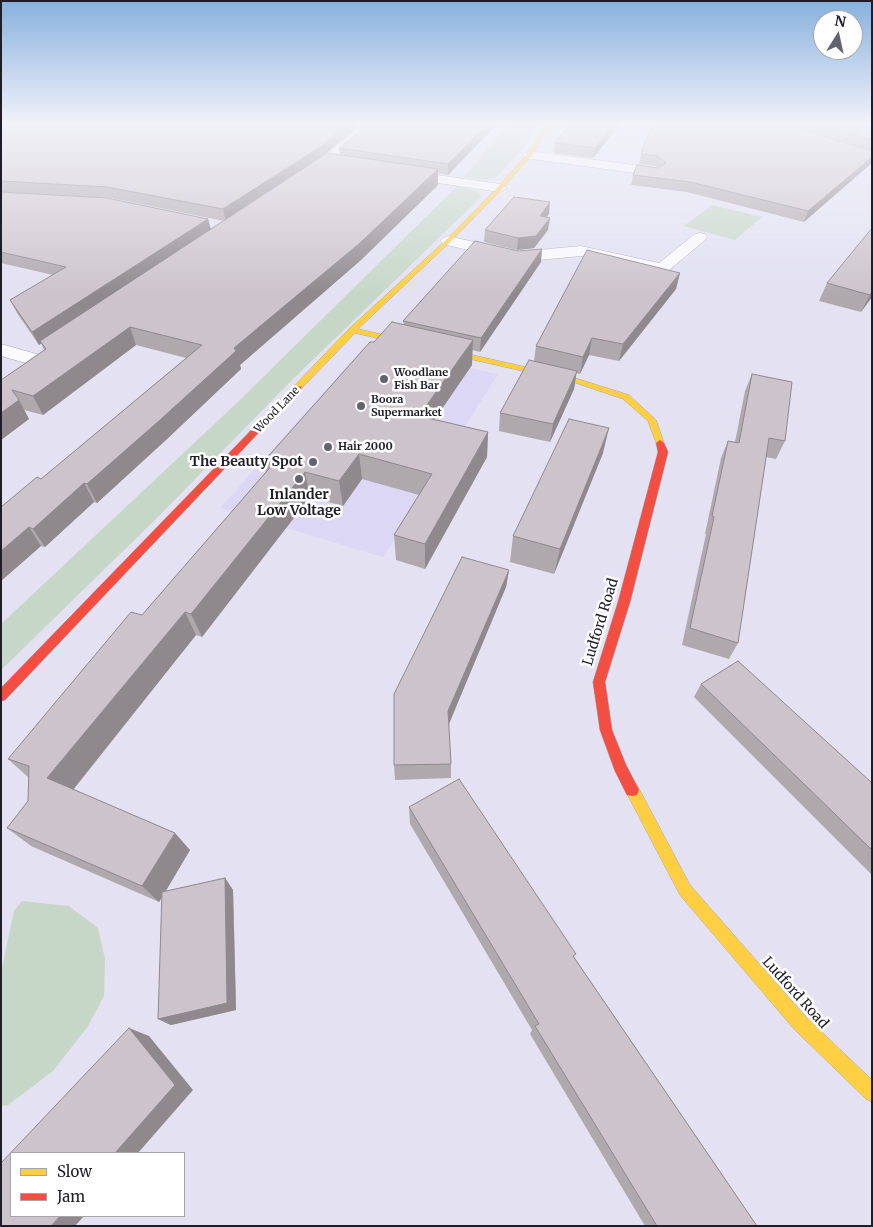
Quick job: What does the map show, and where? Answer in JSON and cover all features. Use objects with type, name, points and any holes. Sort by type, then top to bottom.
[{"type":"street","points":[[293,184],[299,180]]},
{"type":"street","points":[[448,180],[500,188]]},
{"type":"street","name":"Wood Lane","points":[[1,696],[353,330],[448,241],[507,180]]},
{"type":"street","points":[[448,241],[517,257],[530,258],[581,251],[662,268],[700,237]]},
{"type":"street","name":"Ludford Road","points":[[353,330],[578,381],[626,397],[652,420],[663,452],[624,602],[599,682],[606,730],[620,768],[685,890],[800,1023],[872,1093]]},
{"type":"street","points":[[17,370],[50,348]]},
{"type":"street","points":[[1,350],[33,359]]},
{"type":"shaded area","points":[[365,346],[498,374],[383,557],[220,508]]},
{"type":"green space","points":[[457,186],[477,191],[481,197],[290,382],[156,519],[1,670],[1,624],[240,400]]},
{"type":"green space","points":[[712,205],[762,217],[735,240],[684,226]]},
{"type":"green space","points":[[22,901],[69,906],[98,928],[105,959],[104,996],[88,1026],[53,1071],[8,1105],[1,1106],[1,973],[14,911]]},
{"type":"building","points":[[268,180],[223,209],[107,187],[1,181]]},
{"type":"building","points":[[285,180],[426,180],[360,243],[234,348],[236,351],[87,484],[84,483],[33,529],[29,527],[1,551],[1,507],[37,477],[41,479],[202,345],[130,327],[33,396],[12,390],[19,400],[1,413],[1,380],[46,349],[40,341]]},
{"type":"building","points":[[676,180],[844,180],[808,211],[690,182]]},
{"type":"building","points":[[1,192],[107,198],[208,219],[32,332],[10,300],[66,267],[1,252]]},
{"type":"building","points":[[514,197],[550,202],[540,216],[550,218],[536,236],[518,238],[485,230]]},
{"type":"building","points":[[872,228],[872,292],[870,295],[827,283]]},
{"type":"building","points":[[475,241],[518,251],[542,249],[481,338],[403,321]]},
{"type":"building","points":[[587,250],[680,273],[623,344],[592,338],[583,357],[536,346]]},
{"type":"building","points":[[392,322],[473,340],[419,416],[488,432],[425,544],[394,535],[432,474],[359,454],[339,481],[305,472],[191,614],[185,612],[47,778],[175,833],[142,886],[7,828],[28,801],[29,766],[8,759],[131,612],[142,615],[273,464],[264,461],[370,342],[374,342]]},
{"type":"building","points":[[529,360],[577,371],[553,424],[500,413]]},
{"type":"building","points":[[752,374],[792,382],[785,441],[769,438],[738,643],[690,628],[728,441],[739,443]]},
{"type":"building","points":[[569,419],[609,428],[560,549],[513,536]]},
{"type":"building","points":[[462,557],[509,570],[448,711],[451,764],[394,765],[394,694]]},
{"type":"building","points":[[738,661],[872,783],[872,850],[701,684]]},
{"type":"building","points":[[459,779],[576,954],[573,956],[757,1226],[657,1226],[535,1026],[539,1024],[409,807]]},
{"type":"building","points":[[225,878],[227,1003],[158,1019],[162,892]]},
{"type":"building","points":[[129,1028],[175,1085],[116,1152],[11,1152]]},
{"type":"building","points":[[10,1154],[10,1217],[59,1217],[51,1226],[1,1226],[1,1163]]},
{"type":"traffic: slow","points":[[298,387],[353,330],[448,241],[507,180]]},
{"type":"traffic: slow","points":[[353,330],[578,381],[626,397],[652,420],[660,443]]},
{"type":"traffic: slow","points":[[632,790],[685,890],[800,1023],[872,1093]]},
{"type":"traffic: jam","points":[[1,696],[298,387]]},
{"type":"traffic: jam","points":[[632,790],[620,767],[606,730],[599,682],[624,602],[663,452],[660,443]]},
{"type":"place","name":"Woodlane Fish Bar","points":[[384,379]]},
{"type":"place","name":"Boora Supermarket","points":[[361,406]]},
{"type":"place","name":"Hair 2000","points":[[328,447]]},
{"type":"place","name":"The Beauty Spot","points":[[313,462]]},
{"type":"place","name":"Inlander Low Voltage","points":[[299,479]]}]
